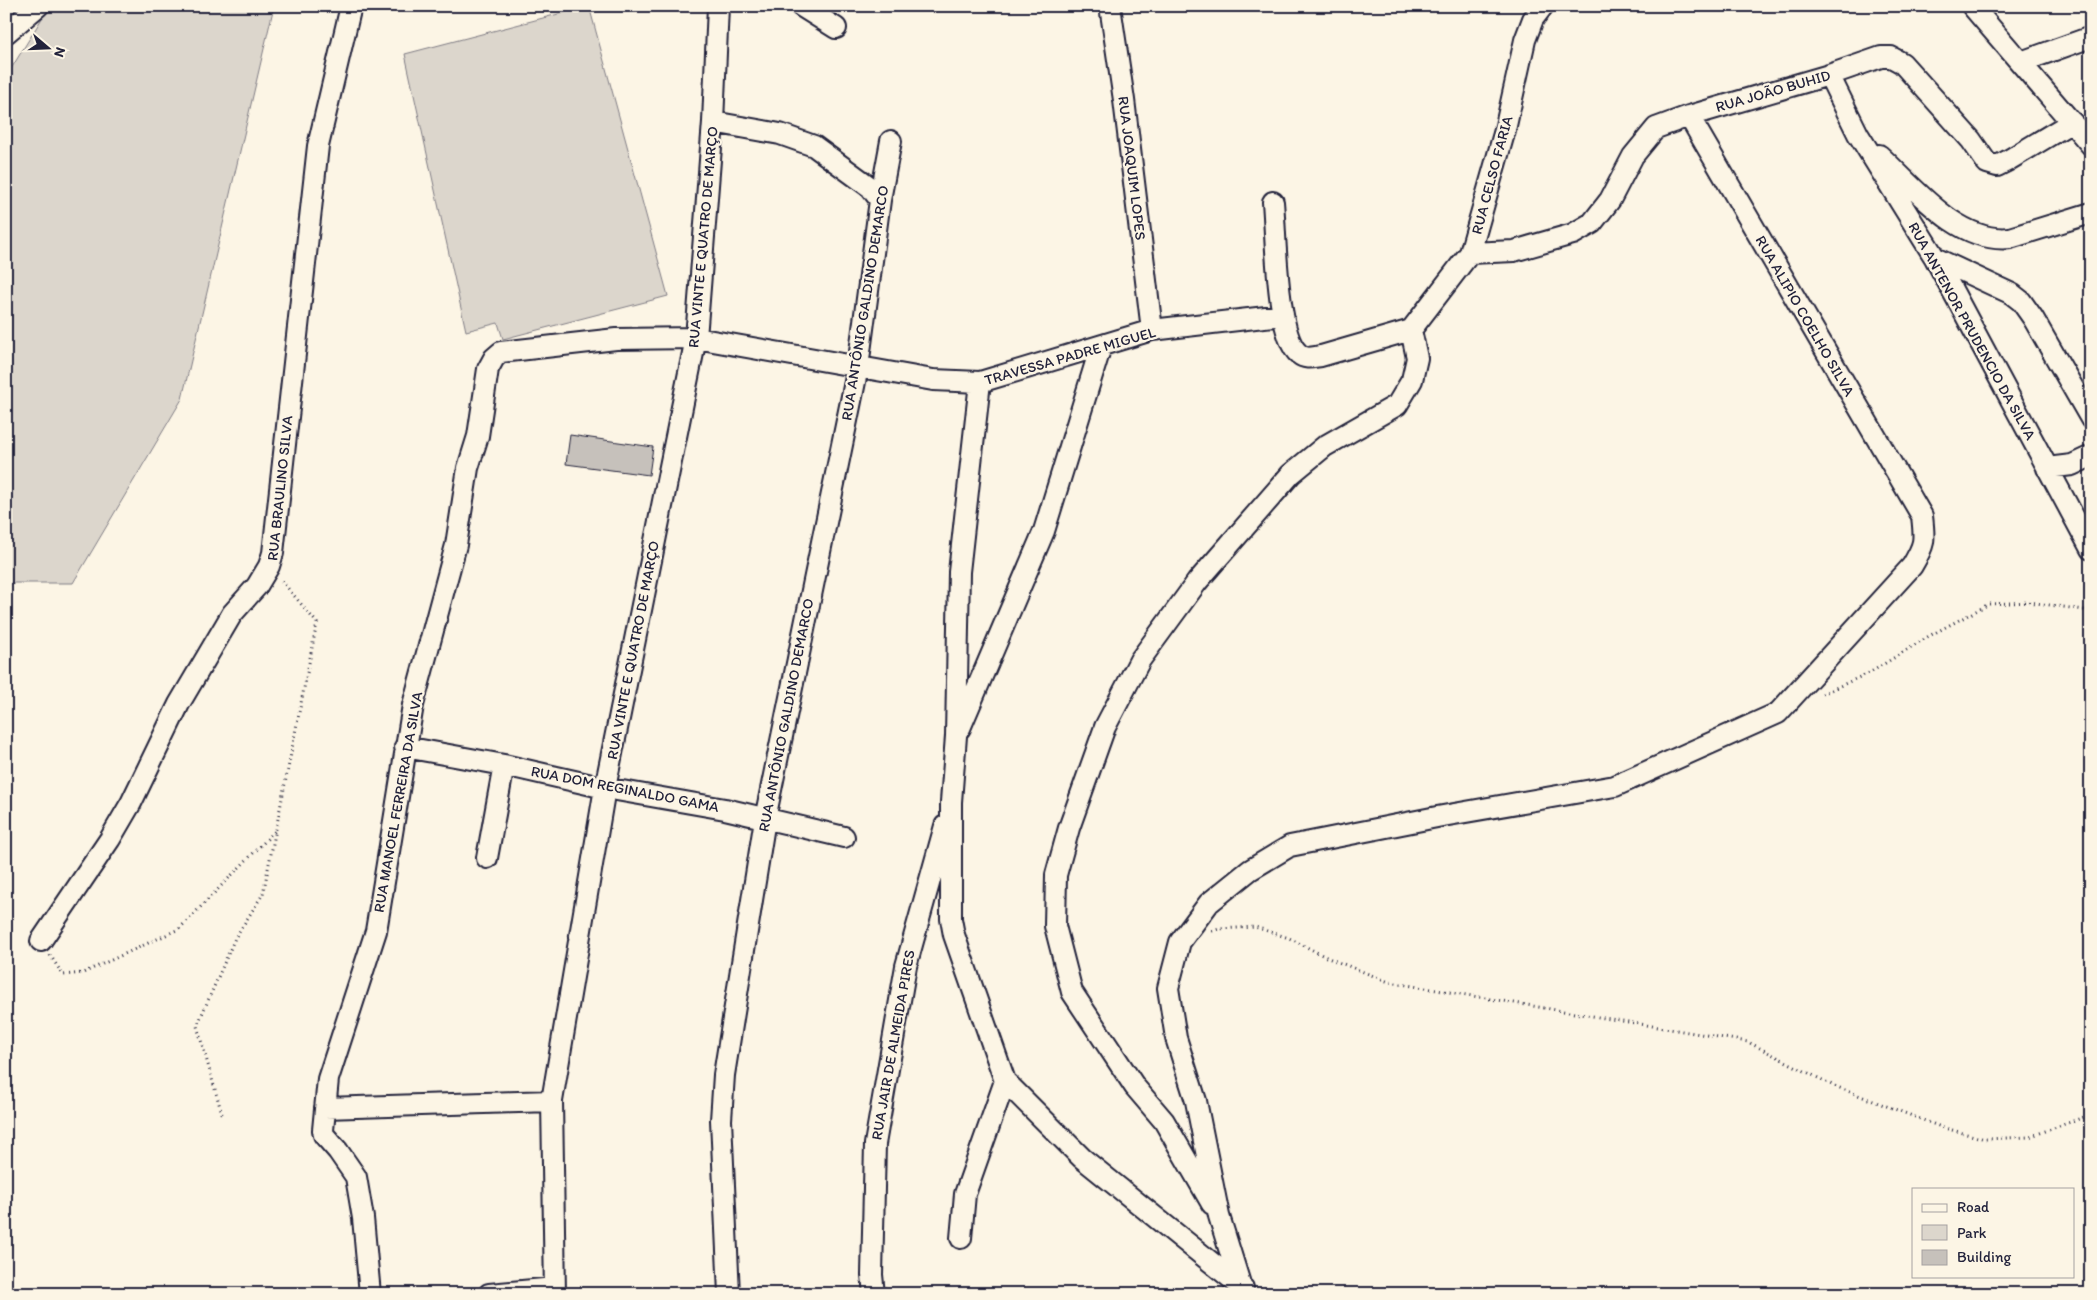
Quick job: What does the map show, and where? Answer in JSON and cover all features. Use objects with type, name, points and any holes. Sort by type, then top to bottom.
[{"type":"street","points":[[6,33],[38,6]]},
{"type":"street","name":"RUA BRAULINO SILVA","points":[[269,566],[273,553],[318,146],[351,6]]},
{"type":"street","name":"RUA VINTE E QUATRO DE MARÇO","points":[[555,1291],[552,1101],[605,788],[696,338],[714,122],[718,6]]},
{"type":"street","points":[[801,6],[836,28]]},
{"type":"street","name":"RUA JOAQUIM LOPES","points":[[1110,6],[1128,126],[1152,330]]},
{"type":"street","name":"RUA CELSO FARIA","points":[[1411,330],[1470,253],[1505,130],[1525,40],[1533,19],[1543,6]]},
{"type":"street","points":[[1972,6],[2091,145]]},
{"type":"street","points":[[2020,62],[2091,37]]},
{"type":"street","name":"RUA JOÃO BUHID","points":[[1470,253],[1514,251],[1573,234],[1592,223],[1610,200],[1632,156],[1656,128],[1689,116],[1829,75],[1881,57],[1891,57],[1902,63],[1971,140],[1987,163],[1992,166],[1997,166],[2007,161],[2072,122]]},
{"type":"street","name":"RUA ANTENOR PRUDENCIO DA SILVA","points":[[1829,75],[1858,134],[1935,258],[2091,549]]},
{"type":"street","name":"RUA ALIPIO COELHO SILVA","points":[[1220,1216],[1196,1101],[1176,1038],[1168,988],[1180,942],[1209,904],[1250,870],[1290,846],[1437,817],[1615,786],[1778,713],[1912,566],[1924,541],[1922,516],[1689,116]]},
{"type":"street","points":[[714,122],[780,134],[814,146],[870,187],[880,200]]},
{"type":"street","points":[[1858,134],[1950,222],[1967,231],[1998,240],[2091,213]]},
{"type":"street","name":"RUA ANTÔNIO GALDINO DEMARCO","points":[[729,1294],[721,1104],[765,819],[858,367],[880,200],[891,141]]},
{"type":"street","points":[[1244,1290],[1220,1216],[1164,1121],[1135,1087],[1072,992],[1055,926],[1056,875],[1068,828],[1105,727],[1140,660],[1197,582],[1291,474],[1325,446],[1397,406],[1412,380],[1417,358],[1411,330],[1321,356],[1306,358],[1293,347],[1282,315],[1273,202]]},
{"type":"street","points":[[1935,258],[2012,294],[2021,301],[2033,318],[2091,419]]},
{"type":"street","name":"TRAVESSA PADRE MIGUEL","points":[[501,352],[616,339],[696,338],[933,380],[980,382],[1152,330],[1282,315]]},
{"type":"street","points":[[956,736],[1044,531],[1101,346]]},
{"type":"street","name":"RUA MANOEL FERREIRA DA SILVA","points":[[370,1294],[363,1218],[356,1177],[324,1135],[328,1079],[376,931],[413,705],[456,546],[468,468],[478,436],[488,369],[494,358],[501,352]]},
{"type":"street","points":[[980,382],[959,572],[956,736],[951,802],[951,919],[954,934],[1005,1081],[1082,1158],[1244,1290]]},
{"type":"street","points":[[2047,468],[2072,466],[2091,456]]},
{"type":"street","points":[[41,941],[110,839],[131,803],[179,704],[232,614],[257,586],[269,566]]},
{"type":"street","name":"RUA DOM REGINALDO GAMA","points":[[405,747],[504,765],[605,788],[725,809],[844,837]]},
{"type":"street","points":[[487,858],[504,765]]},
{"type":"street","name":"RUA JAIR DE ALMEIDA PIRES","points":[[874,1294],[872,1275],[875,1144],[906,966],[951,802]]},
{"type":"street","points":[[961,1238],[965,1194],[1005,1081]]},
{"type":"street","points":[[325,1108],[552,1101]]},
{"type":"street","points":[[489,1294],[555,1291]]},
{"type":"path","name":"RUA BRAULINO SILVA","points":[[222,1114],[198,1026],[235,938],[263,894],[317,623],[269,566]]},
{"type":"path","points":[[1820,695],[1871,672],[1929,636],[1988,604],[2029,602],[2091,612]]},
{"type":"path","points":[[41,941],[63,975],[83,974],[179,929],[276,831]]},
{"type":"path","points":[[1211,932],[1219,929],[1255,927],[1290,938],[1328,958],[1389,982],[1748,1042],[1832,1085],[1941,1128],[1985,1138],[2029,1137],[2084,1117]]},
{"type":"green space","points":[[41,6],[274,6],[182,399],[73,583],[6,583],[6,77],[44,15]]},
{"type":"green space","points":[[589,6],[668,296],[503,339],[498,323],[466,331],[405,54]]},
{"type":"building","points":[[570,435],[653,447],[649,475],[566,464]]}]
